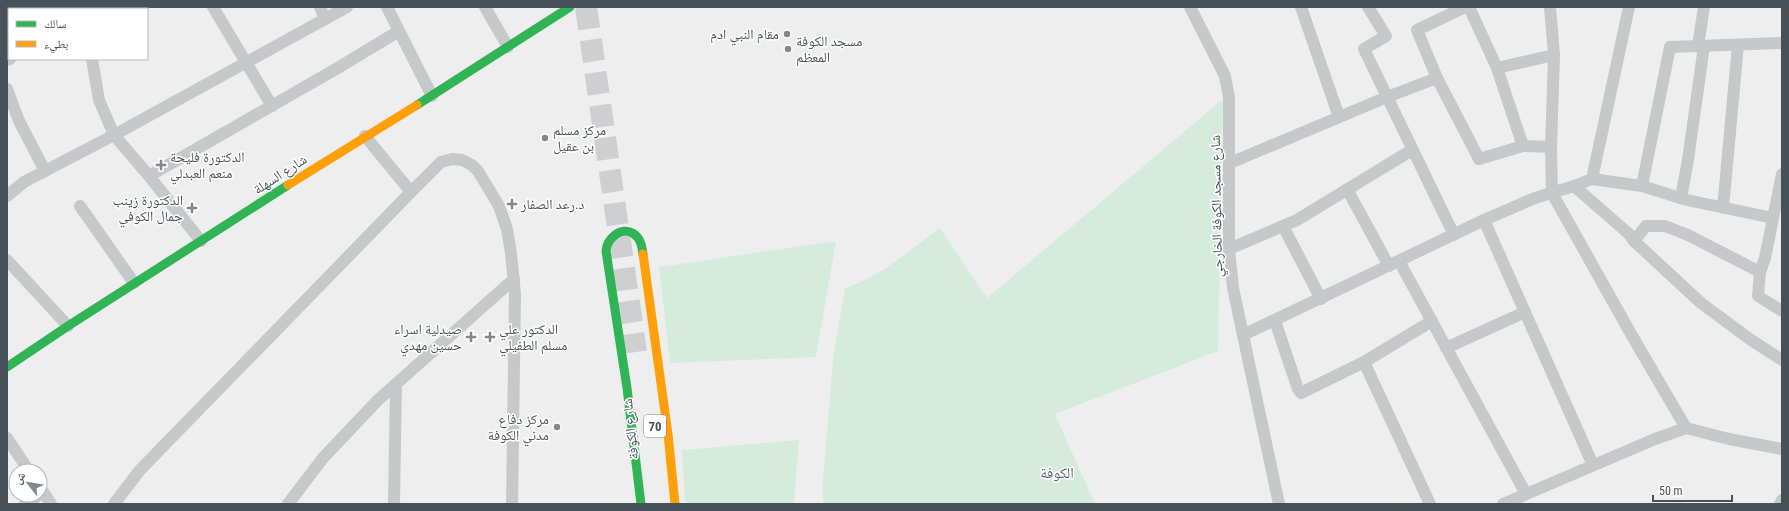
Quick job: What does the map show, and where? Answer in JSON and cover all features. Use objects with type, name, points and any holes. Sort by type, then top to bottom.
[{"type":"main road","name":"شارع السهلة","points":[[7,367],[134,283],[365,136],[432,96],[569,7]]},
{"type":"main road","points":[[641,504],[627,388],[606,251],[606,245],[611,237],[625,232],[634,234],[641,243],[668,434],[675,504]]},
{"type":"street","points":[[213,7],[272,106]]},
{"type":"street","points":[[320,7],[325,19]]},
{"type":"street","points":[[9,191],[347,7]]},
{"type":"street","points":[[387,7],[432,96]]},
{"type":"street","points":[[485,7],[508,47]]},
{"type":"street","name":"شارع مسجد الكوفة الخارجي","points":[[1190,7],[1225,76],[1229,97],[1229,249],[1233,288],[1279,504]]},
{"type":"street","points":[[1301,7],[1339,117]]},
{"type":"street","points":[[1368,7],[1386,36],[1364,49],[1454,235]]},
{"type":"street","points":[[1465,7],[1417,30],[1437,78],[1479,159],[1523,146],[1551,147]]},
{"type":"street","points":[[1469,7],[1497,68],[1523,146]]},
{"type":"street","points":[[1550,7],[1554,55],[1551,147],[1552,193],[1631,334],[1686,428]]},
{"type":"street","points":[[1592,179],[1630,7]]},
{"type":"street","points":[[1681,198],[1688,160],[1704,7]]},
{"type":"street","points":[[149,176],[399,31]]},
{"type":"street","points":[[1642,186],[1670,47],[1782,43]]},
{"type":"street","points":[[1723,208],[1738,45]]},
{"type":"street","points":[[1497,68],[1554,55]]},
{"type":"street","points":[[92,60],[99,100],[114,135],[201,241]]},
{"type":"street","points":[[1230,163],[1387,97],[1437,78]]},
{"type":"street","points":[[7,90],[19,122],[45,171]]},
{"type":"street","points":[[365,136],[411,192]]},
{"type":"street","points":[[1229,249],[1297,220],[1412,150]]},
{"type":"street","points":[[114,504],[140,470],[411,192],[437,166],[447,160],[457,159],[472,165],[478,171],[499,206],[507,229],[514,279],[512,504]]},
{"type":"street","points":[[1782,174],[1765,258],[1760,272],[1758,296],[1782,311]]},
{"type":"street","points":[[1243,336],[1484,220],[1535,198],[1592,179],[1642,186],[1681,198],[1773,218]]},
{"type":"street","points":[[1574,186],[1628,234],[1701,303],[1782,360]]},
{"type":"street","points":[[1347,189],[1432,321],[1526,494]]},
{"type":"street","points":[[80,206],[134,283]]},
{"type":"street","points":[[1484,220],[1593,465]]},
{"type":"street","points":[[1283,226],[1321,299]]},
{"type":"street","points":[[1634,241],[1646,226],[1665,226],[1715,248],[1760,272]]},
{"type":"street","points":[[7,260],[68,326]]},
{"type":"street","points":[[288,504],[323,458],[378,400],[514,279]]},
{"type":"street","points":[[1446,348],[1525,312]]},
{"type":"street","points":[[1276,321],[1298,389],[1301,393],[1364,362],[1432,321]]},
{"type":"street","points":[[1364,362],[1430,504]]},
{"type":"street","points":[[394,504],[396,384]]},
{"type":"street","points":[[1503,504],[1655,439],[1686,428],[1729,439],[1782,449]]},
{"type":"street","points":[[7,438],[24,463]]},
{"type":"street","points":[[1780,504],[1782,500]]},
{"type":"green space","points":[[1223,99],[1218,351],[1055,414],[1095,504],[824,504],[822,491],[833,359],[845,288],[883,270],[940,228],[987,298]]},
{"type":"green space","points":[[836,241],[816,357],[670,363],[659,267]]},
{"type":"green space","points":[[799,440],[794,504],[685,504],[682,450]]},
{"type":"tunnel","points":[[586,7],[636,352]]},
{"type":"traffic: fast","points":[[417,105],[570,7]]},
{"type":"traffic: fast","points":[[7,367],[68,326],[288,185]]},
{"type":"traffic: fast","points":[[641,504],[627,388],[606,251],[612,238],[624,231],[634,234],[638,238],[641,243],[643,254]]},
{"type":"traffic: slow","points":[[288,185],[417,105]]},
{"type":"traffic: slow","points":[[643,254],[668,434],[675,504]]},
{"type":"place","name":"مقام النبي ادم","points":[[787,34]]},
{"type":"place","name":"مسجد الكوفة المعظم","points":[[788,49]]},
{"type":"place","name":"مركز مسلم بن عقيل","points":[[545,138]]},
{"type":"place","name":"الدكتورة فليحة منعم العبدلي","points":[[161,165]]},
{"type":"place","name":"د.رعد الصفار","points":[[512,204]]},
{"type":"place","name":"الدكتورة زينب جمال الكوفي","points":[[192,208]]},
{"type":"place","name":"صيدلية اسراء حسين مهدي","points":[[471,337]]},
{"type":"place","name":"الدكتور علي مسلم الطفيلي","points":[[490,337]]},
{"type":"place","name":"مركز دفاع مدني الكوفة","points":[[557,427]]},
{"type":"district","name":"الكوفة","points":[[1057,473]]}]
